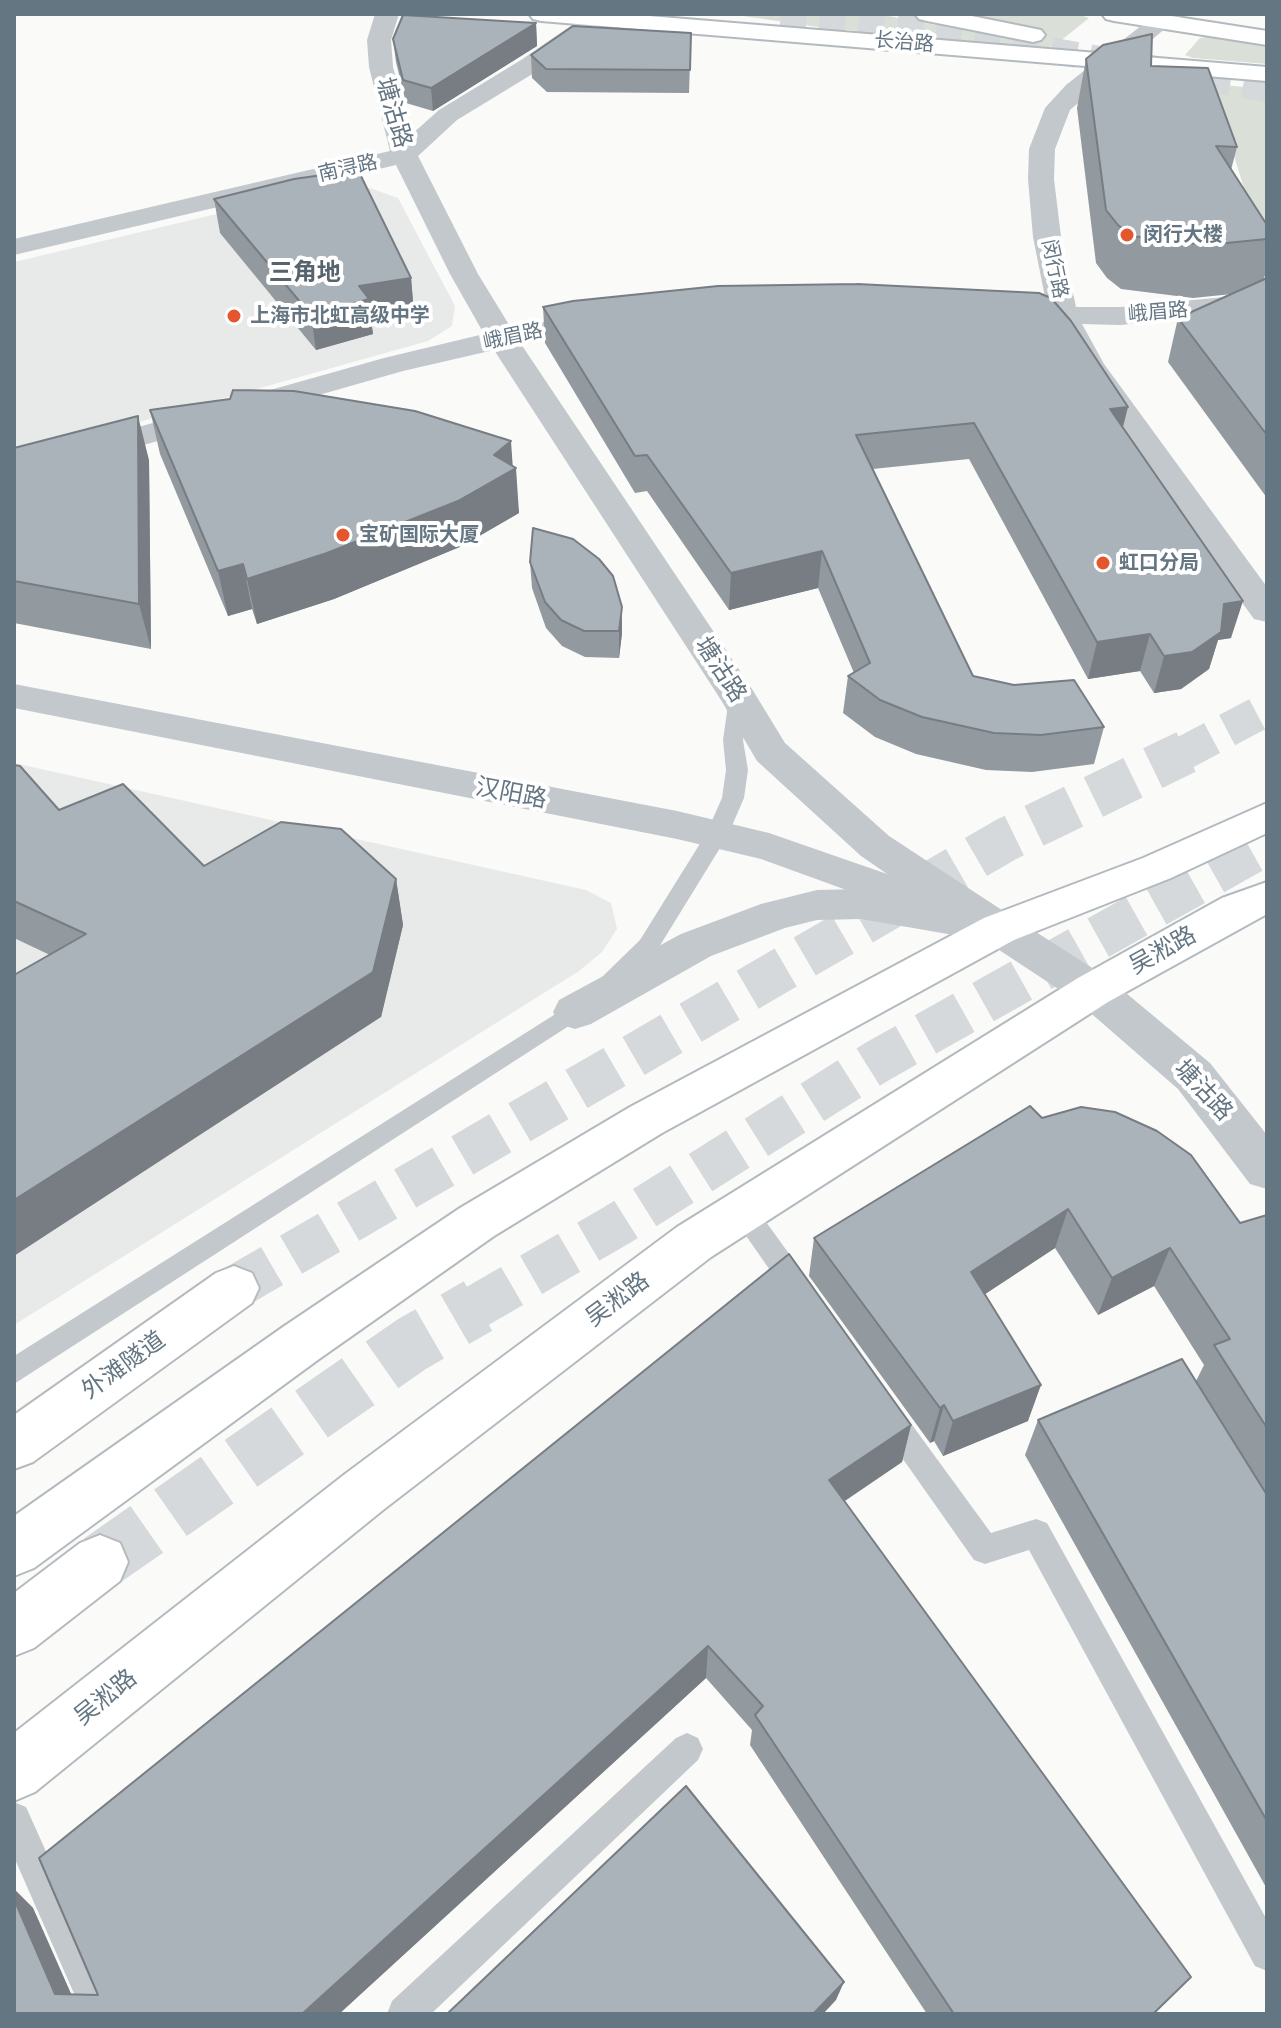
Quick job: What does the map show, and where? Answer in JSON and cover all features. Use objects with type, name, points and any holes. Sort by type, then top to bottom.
[{"type":"main road","name":"长治路","points":[[541,14],[1267,74]]},
{"type":"main road","points":[[927,14],[1033,35]]},
{"type":"main road","points":[[1114,14],[1167,17],[1267,38]]},
{"type":"main road","points":[[14,1549],[301,1343],[477,1222],[646,1120],[999,929],[1157,868],[1267,817]]},
{"type":"main road","name":"吴淞路","points":[[14,1771],[364,1492],[694,1242],[1093,990],[1237,909],[1267,897]]},
{"type":"main road","name":"外滩隧道","points":[[14,1445],[234,1288]]},
{"type":"main road","points":[[14,1628],[100,1562]]},
{"type":"street","name":"塘沽路","points":[[387,14],[379,40],[381,67],[404,155],[464,274],[502,339],[739,698],[771,752],[875,846],[1093,990],[1194,1076],[1267,1170]]},
{"type":"street","name":"闵行路","points":[[1167,17],[1065,99],[1051,122],[1042,149],[1041,179],[1047,237],[1064,318],[1098,378],[1261,595]]},
{"type":"street","name":"南浔路","points":[[14,247],[404,155],[448,115],[530,65],[596,19]]},
{"type":"street","name":"峨眉路","points":[[978,314],[1064,318],[1136,315],[1267,302]]},
{"type":"street","name":"峨眉路","points":[[14,472],[395,364],[502,339],[628,317]]},
{"type":"street","name":"汉阳路","points":[[14,696],[769,847],[999,929]]},
{"type":"street","points":[[575,1012],[696,945],[776,915],[817,905],[861,904],[999,929]]},
{"type":"lane","points":[[14,1371],[575,1012],[620,975],[648,946],[717,835],[733,798],[737,770],[733,740],[739,698]]},
{"type":"lane","points":[[744,1212],[818,1316]]},
{"type":"lane","points":[[874,1394],[985,1550],[1036,1533],[1267,1954]]},
{"type":"lane","points":[[405,2014],[687,1749]]},
{"type":"lane","points":[[14,1819],[101,2014]]},
{"type":"shaded area","points":[[730,14],[878,14],[1025,42],[1041,31],[956,14],[1077,14],[1089,18],[1054,46],[1039,49],[818,27]]},
{"type":"shaded area","points":[[1214,36],[1267,45],[1267,64],[1185,55],[1200,38]]},
{"type":"shaded area","points":[[1212,84],[1267,89],[1267,242],[1247,198]]},
{"type":"shaded area","name":"上海市北虹高级中学","points":[[339,185],[370,188],[398,198],[455,306],[452,326],[428,341],[14,457],[14,262]]},
{"type":"shaded area","points":[[14,763],[586,890],[611,903],[617,929],[602,952],[579,971],[14,1325]]},
{"type":"building","points":[[403,15],[536,23],[431,88],[403,80],[393,39]]},
{"type":"building","points":[[573,26],[691,33],[690,70],[546,69],[531,55]]},
{"type":"building","points":[[1152,34],[1151,66],[1208,68],[1237,147],[1216,146],[1267,225],[1267,239],[1206,245],[1132,236],[1106,210],[1086,59],[1103,45]]},
{"type":"building","points":[[358,170],[411,278],[359,286],[369,299],[311,315],[214,199],[294,179]]},
{"type":"building","points":[[1267,278],[1267,435],[1178,318]]},
{"type":"building","points":[[857,284],[1039,293],[1051,298],[1071,321],[1128,407],[1110,409],[1243,601],[1224,604],[1221,632],[1192,652],[1164,656],[1150,634],[1097,642],[974,423],[856,435],[973,676],[1014,685],[1074,680],[1104,727],[1041,735],[994,733],[922,717],[880,700],[848,676],[870,663],[822,551],[731,573],[647,455],[635,456],[543,307],[718,286]]},
{"type":"building","points":[[233,390],[294,391],[415,411],[511,441],[494,455],[516,468],[458,501],[327,553],[247,579],[243,564],[218,571],[150,410],[230,399]]},
{"type":"building","points":[[138,416],[139,604],[14,581],[14,448]]},
{"type":"building","points":[[533,528],[573,539],[599,559],[613,576],[622,607],[619,631],[584,631],[561,620],[545,602],[530,562]]},
{"type":"building","points":[[14,765],[20,766],[59,810],[123,784],[204,866],[281,822],[341,829],[396,879],[373,972],[14,1200],[14,975],[86,934],[14,901]]},
{"type":"building","points":[[1030,1106],[1042,1118],[1081,1107],[1115,1112],[1157,1131],[1191,1155],[1240,1223],[1267,1215],[1267,1428],[1214,1345],[1230,1339],[1170,1248],[1112,1278],[1068,1209],[971,1272],[1041,1385],[953,1421],[944,1405],[940,1408],[814,1238]]},
{"type":"building","points":[[789,1254],[911,1425],[829,1480],[1191,1977],[1153,2014],[954,2014],[755,1715],[763,1706],[708,1646],[302,2014],[14,2014],[14,1899],[55,1994],[98,1995],[39,1858]]},
{"type":"building","points":[[1182,1359],[1267,1495],[1267,1821],[1038,1420]]},
{"type":"building","points":[[686,1786],[844,1982],[813,2014],[447,2014]]},
{"type":"tunnel","points":[[781,14],[932,29],[1267,89]]},
{"type":"tunnel","points":[[1183,753],[1267,709]]},
{"type":"tunnel","points":[[234,1288],[1007,839],[1183,753]]},
{"type":"tunnel","points":[[474,1308],[617,1225],[878,1061],[1267,843]]},
{"type":"tunnel","points":[[100,1562],[412,1344],[478,1306]]},
{"type":"place","name":"闵行大楼","points":[[1127,235]]},
{"type":"place","name":"上海市北虹高级中学","points":[[234,316]]},
{"type":"place","name":"宝矿国际大厦","points":[[343,535]]},
{"type":"place","name":"虹口分局","points":[[1103,563]]},
{"type":"district","name":"三角地","points":[[305,273]]}]
